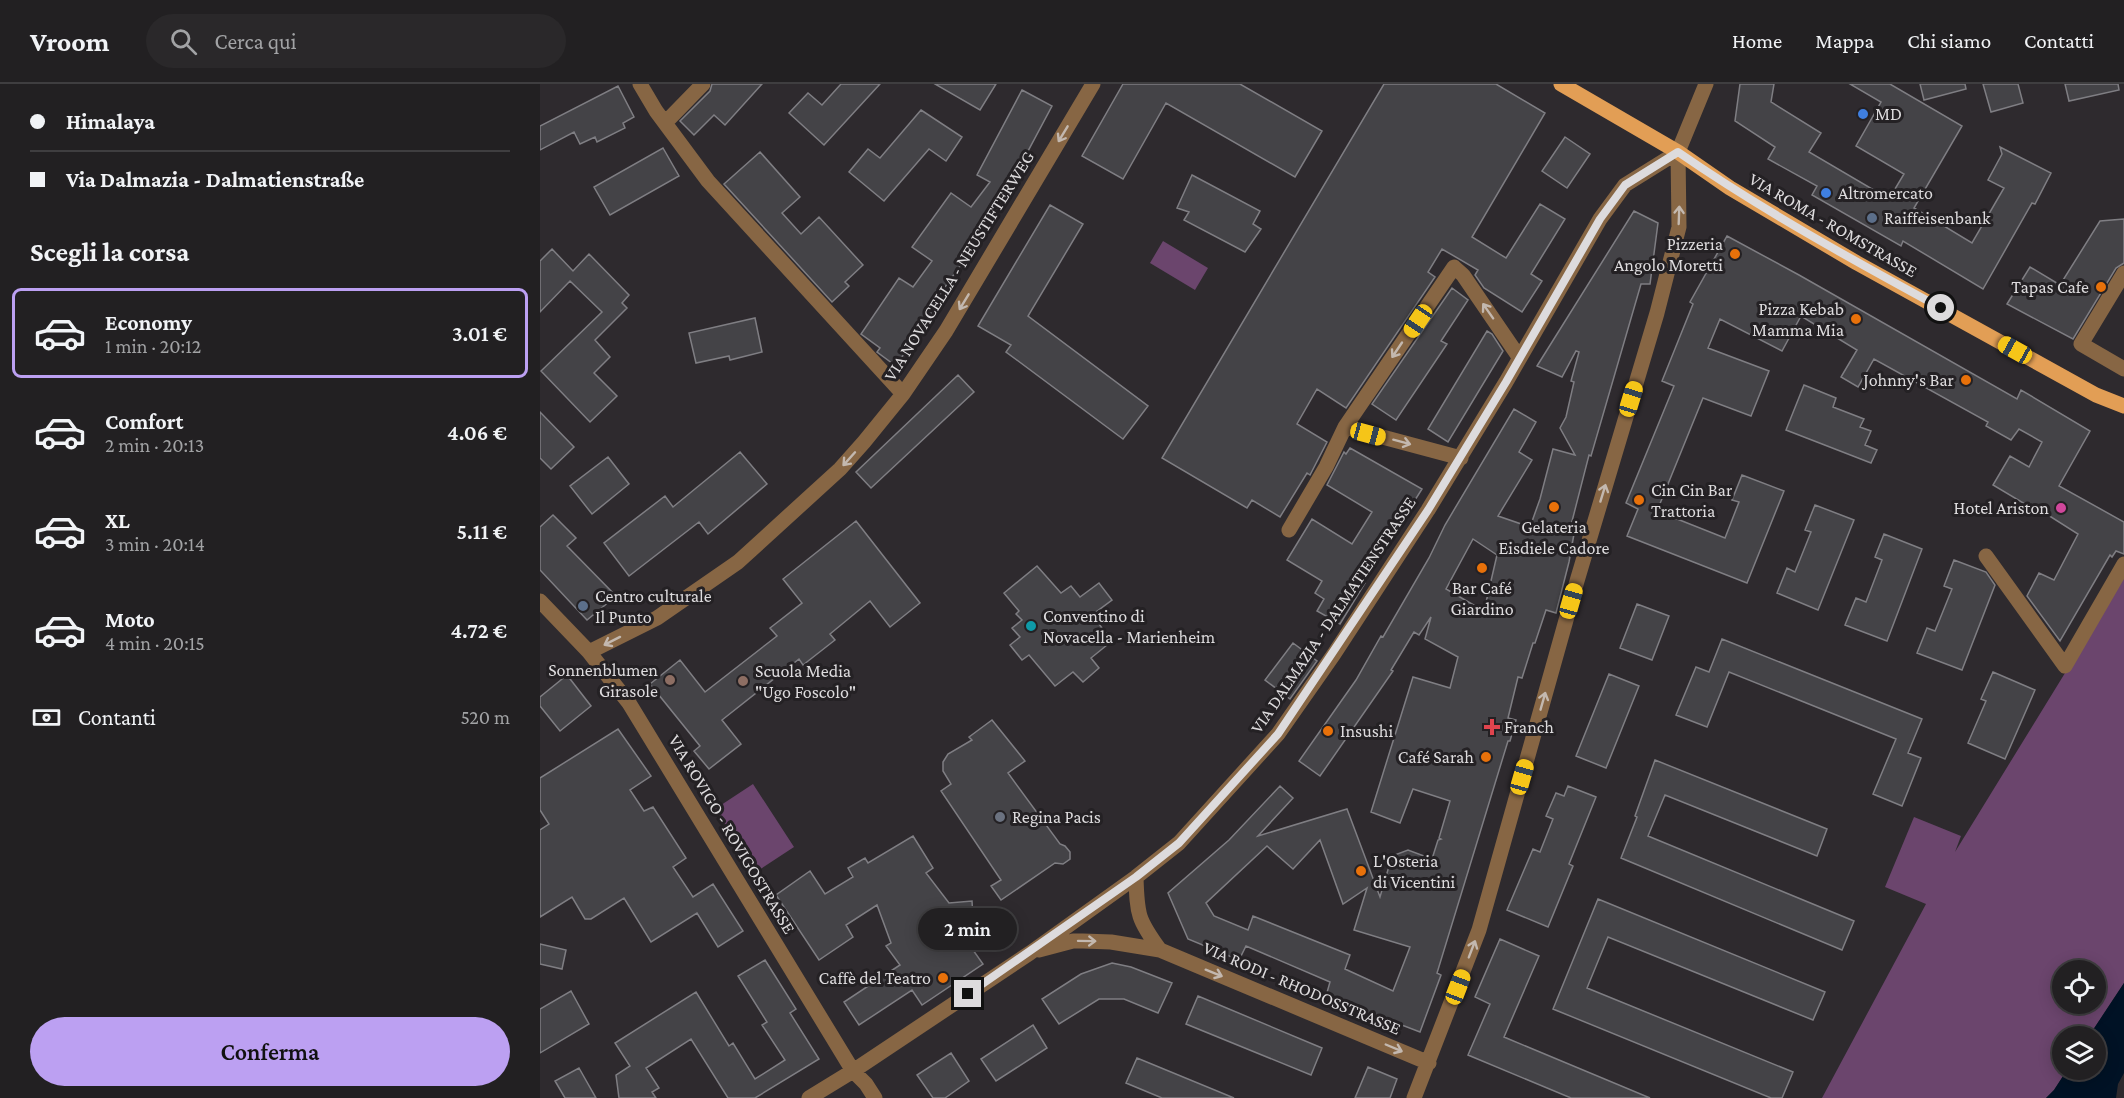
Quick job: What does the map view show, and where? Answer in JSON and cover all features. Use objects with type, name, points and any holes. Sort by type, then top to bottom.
[{"type":"main road","name":"VIA ROMA - ROMSTRASSE","points":[[1561,84],[1678,152],[1730,188],[1857,262],[2096,395],[2124,406]]},
{"type":"street","points":[[640,84],[665,123],[708,181],[903,394]]},
{"type":"street","points":[[665,123],[703,84]]},
{"type":"street","name":"VIA NOVACELLA - NEUSTIFTERWEG","points":[[589,652],[657,618],[738,562],[840,469],[903,394],[946,331],[1093,84]]},
{"type":"street","points":[[1414,1098],[1479,930],[1574,591],[1657,313],[1679,227],[1678,152],[1706,84]]},
{"type":"street","name":"VIA DALMAZIA - DALMATIENSTRASSE","points":[[809,1098],[854,1071],[1030,953],[1136,877],[1179,843],[1278,734],[1359,616],[1461,458],[1600,219],[1625,185],[1678,152]]},
{"type":"street","points":[[1289,530],[1326,467],[1345,427],[1454,267],[1463,275],[1519,357]]},
{"type":"street","points":[[2124,273],[2081,344],[2124,369]]},
{"type":"street","points":[[1345,427],[1461,458]]},
{"type":"street","points":[[1986,556],[2065,666],[2124,564]]},
{"type":"street","name":"VIA ROVIGO - ROVIGOSTRASSE","points":[[540,601],[589,652],[629,703],[854,1071],[875,1098]]},
{"type":"street","points":[[1136,877],[1136,905],[1141,924],[1160,950]]},
{"type":"street","name":"VIA RODI - RHODOSSTRASSE","points":[[1030,953],[1073,941],[1111,942],[1160,950],[1429,1062]]},
{"type":"shaded area","points":[[1163,241],[1208,268],[1195,290],[1150,263]]},
{"type":"shaded area","points":[[2124,577],[2124,983],[2106,1010],[2106,960],[2052,960],[2052,1014],[2104,1014],[2096,1026],[2052,1026],[2052,1080],[2060,1080],[2046,1098],[1822,1098],[1926,904],[1885,887],[1914,817],[1961,836],[1955,852]]},
{"type":"shaded area","points":[[753,784],[794,847],[756,872],[715,809]]},
{"type":"water","points":[[2124,983],[2124,1073],[2118,1084],[2116,1098],[2046,1098],[2060,1080],[2106,1080],[2106,1026],[2096,1026],[2104,1014],[2106,1014],[2106,1010]]},
{"type":"building","points":[[712,84],[762,84],[725,125],[714,115],[694,135],[680,121],[710,91]]},
{"type":"building","points":[[841,84],[880,84],[824,145],[789,113],[808,93],[822,105]]},
{"type":"building","points":[[935,84],[996,84],[980,110]]},
{"type":"building","points":[[1123,84],[1240,84],[1322,131],[1295,177],[1166,103],[1123,179],[1082,156]]},
{"type":"building","points":[[1384,84],[1496,84],[1545,113],[1472,237],[1506,258],[1540,204],[1565,219],[1531,274],[1542,281],[1522,312],[1484,288],[1475,275],[1478,270],[1442,249],[1428,272],[1435,277],[1346,408],[1317,389],[1297,424],[1327,442],[1310,475],[1307,473],[1280,517],[1252,500],[1247,508],[1162,458]]},
{"type":"building","points":[[1740,84],[1774,84],[1771,102],[1821,133],[1809,152],[1889,199],[1904,174],[1856,146],[1881,102],[1850,84],[1890,84],[1962,126],[1914,208],[1972,243],[2004,188],[1988,180],[2002,154],[2000,147],[2051,173],[2035,204],[2032,203],[1983,289],[1903,241],[1901,246],[1812,195],[1817,186],[1768,159],[1775,147],[1735,121]]},
{"type":"building","points":[[1920,84],[1965,84],[1966,89],[1924,100]]},
{"type":"building","points":[[1983,84],[2018,84],[2023,103],[1991,112]]},
{"type":"building","points":[[2065,84],[2118,84],[2119,90],[2069,101]]},
{"type":"building","points":[[618,86],[634,117],[623,123],[625,128],[597,142],[595,137],[580,144],[574,132],[540,150],[540,126]]},
{"type":"building","points":[[1022,90],[1052,106],[995,213],[997,215],[937,298],[940,300],[896,366],[877,352],[880,348],[861,334],[899,278],[913,287],[932,261],[912,247],[951,193],[971,207],[990,182],[977,175]]},
{"type":"building","points":[[921,110],[962,137],[946,161],[929,149],[884,201],[849,172],[868,149],[880,158]]},
{"type":"building","points":[[1565,137],[1590,154],[1567,188],[1542,171]]},
{"type":"building","points":[[663,148],[679,176],[610,215],[594,187]]},
{"type":"building","points":[[760,152],[800,197],[782,213],[801,234],[819,217],[863,265],[845,282],[849,286],[832,302],[724,184]]},
{"type":"building","points":[[1192,175],[1260,211],[1253,224],[1261,229],[1245,252],[1184,220],[1189,212],[1177,208]]},
{"type":"building","points":[[1050,205],[1083,224],[1028,316],[1148,406],[1123,439],[1006,352],[1011,345],[978,326]]},
{"type":"building","points":[[1634,211],[1658,223],[1650,284],[1641,284],[1591,456],[1589,455],[1569,533],[1574,534],[1556,613],[1546,610],[1522,678],[1518,677],[1508,718],[1516,720],[1437,973],[1441,975],[1420,1032],[1326,996],[1330,982],[1246,946],[1239,960],[1188,939],[1168,893],[1229,840],[1280,786],[1293,798],[1258,836],[1347,809],[1380,897],[1392,856],[1408,850],[1432,859],[1438,840],[1441,839],[1439,838],[1450,801],[1413,789],[1400,823],[1371,812],[1413,677],[1450,688],[1458,657],[1425,639],[1431,617],[1419,635],[1414,632],[1391,670],[1393,671],[1320,776],[1299,761],[1356,680],[1381,636],[1383,637],[1429,558],[1445,525],[1514,409],[1536,422],[1519,452],[1532,460],[1498,516],[1530,527],[1553,449],[1575,455],[1560,428],[1566,417],[1574,382],[1571,381],[1579,352],[1576,351],[1562,377],[1537,366]],"holes":[[[1473,539],[1497,555],[1484,611],[1446,589]],[[1320,840],[1343,904],[1367,888],[1354,930],[1410,947],[1393,991],[1345,969],[1350,955],[1253,916],[1248,930],[1214,916],[1206,903],[1267,846],[1293,869]]]},
{"type":"building","points":[[2124,219],[2124,263],[2116,268],[2073,339],[2007,304],[2030,267],[2060,285],[2100,221]]},
{"type":"building","points":[[1727,236],[2017,399],[2021,390],[2090,431],[2059,486],[2124,522],[2124,554],[2116,551],[2112,557],[2110,555],[2060,641],[2027,596],[2039,573],[2054,580],[2078,534],[2037,508],[2035,510],[1993,485],[2010,456],[2029,467],[2042,442],[2019,429],[2011,440],[1986,426],[1988,422],[1874,359],[1858,387],[1841,377],[1857,350],[1801,316],[1782,351],[1720,319],[1708,348],[1769,371],[1751,416],[1703,398],[1657,511],[1725,538],[1739,502],[1732,500],[1742,475],[1784,491],[1747,583],[1627,536],[1638,509],[1626,503],[1674,386],[1662,381],[1693,304],[1690,302]]},
{"type":"building","points":[[552,249],[573,271],[589,254],[629,295],[622,303],[627,308],[595,340],[610,357],[594,373],[617,396],[590,422],[541,371],[602,312],[570,281],[540,312],[540,261]]},
{"type":"building","points":[[1452,288],[1468,300],[1441,341],[1447,344],[1396,420],[1372,404]]},
{"type":"building","points":[[755,318],[762,352],[730,360],[729,356],[696,363],[689,333]]},
{"type":"building","points":[[1487,331],[1492,334],[1503,351],[1448,442],[1428,429]]},
{"type":"building","points":[[958,375],[974,392],[871,488],[856,472]]},
{"type":"building","points":[[1804,385],[1836,398],[1833,407],[1864,419],[1860,427],[1871,431],[1865,445],[1877,450],[1871,463],[1786,430]]},
{"type":"building","points":[[540,412],[574,447],[551,469],[540,458]]},
{"type":"building","points":[[1350,448],[1422,489],[1363,582],[1365,583],[1340,624],[1317,611],[1324,599],[1315,593],[1322,581],[1287,560],[1312,519],[1352,544],[1372,512],[1327,485],[1344,452],[1346,454]]},
{"type":"building","points":[[740,452],[767,484],[708,534],[699,522],[629,576],[604,543],[665,496],[673,507]]},
{"type":"building","points":[[608,457],[629,484],[592,514],[570,486]]},
{"type":"building","points":[[1815,505],[1854,520],[1818,610],[1777,593],[1787,568],[1795,572],[1811,532],[1805,530]]},
{"type":"building","points":[[553,515],[576,538],[567,546],[616,596],[587,620],[540,570],[540,527]]},
{"type":"building","points":[[856,521],[920,603],[890,627],[870,601],[830,634],[835,640],[803,665],[799,659],[722,720],[741,744],[709,769],[694,751],[700,746],[650,684],[680,660],[705,692],[777,636],[770,628],[802,603],[783,579]]},
{"type":"building","points":[[1884,534],[1922,549],[1887,641],[1845,625],[1856,598],[1866,602],[1882,560],[1875,557]]},
{"type":"building","points":[[1954,560],[1986,572],[1995,585],[1962,670],[1917,653],[1927,628],[1935,631],[1952,589],[1944,586]]},
{"type":"building","name":"Conventino di Novacella - Marienheim","points":[[1037,566],[1061,593],[1071,586],[1080,597],[1099,583],[1112,600],[1092,615],[1112,641],[1091,658],[1099,668],[1083,682],[1073,672],[1055,686],[1029,655],[1022,660],[1010,645],[1020,637],[1012,628],[1022,620],[1016,614],[1019,611],[1004,593]]},
{"type":"building","points":[[1637,604],[1669,616],[1652,660],[1620,648]]},
{"type":"building","points":[[1722,639],[1922,719],[1908,753],[1921,758],[1902,806],[1873,794],[1896,739],[1729,672],[1707,727],[1676,715],[1696,667],[1709,672]]},
{"type":"building","points":[[1293,643],[1317,661],[1290,699],[1265,680]]},
{"type":"building","points":[[1993,672],[2035,690],[2005,759],[1968,743],[1986,701],[1981,699]]},
{"type":"building","points":[[1609,674],[1639,686],[1606,768],[1576,756]]},
{"type":"building","points":[[567,675],[591,706],[560,731],[540,706],[540,697]]},
{"type":"building","name":"Regina Pacis","points":[[992,720],[1025,761],[1008,773],[1060,844],[1070,852],[1070,859],[1063,864],[1055,863],[1001,900],[991,886],[1001,880],[941,791],[951,784],[943,771],[943,762],[948,754],[972,740],[969,737]]},
{"type":"building","points":[[618,729],[651,776],[630,790],[644,811],[653,807],[686,858],[673,867],[693,897],[713,884],[743,931],[718,947],[697,913],[651,942],[624,898],[591,919],[585,919],[572,897],[540,917],[540,830],[549,824],[540,810],[540,778]]},
{"type":"building","points":[[1655,760],[1827,829],[1817,856],[1665,795],[1648,836],[1854,921],[1842,950],[1621,858]]},
{"type":"building","points":[[1568,786],[1596,797],[1569,864],[1573,866],[1548,927],[1507,910],[1533,849],[1540,852],[1553,819],[1546,816],[1556,793],[1564,796]]},
{"type":"building","points":[[913,836],[933,868],[926,873],[949,903],[972,901],[972,933],[976,937],[977,945],[973,950],[983,964],[922,1005],[912,990],[859,1025],[844,1002],[900,965],[886,946],[891,943],[877,905],[846,925],[853,937],[819,960],[776,895],[810,871],[825,894],[853,877],[848,868],[865,858],[868,863]]},
{"type":"building","points":[[1598,899],[1825,992],[1813,1020],[1608,937],[1587,988],[1793,1072],[1782,1098],[1771,1098],[1553,1009]]},
{"type":"building","points":[[1500,939],[1539,956],[1504,1037],[1650,1098],[1571,1098],[1468,1055],[1490,1004],[1475,997]]},
{"type":"building","points":[[540,944],[566,950],[562,969],[540,964]]},
{"type":"building","points":[[765,960],[796,1009],[790,1013],[819,1059],[755,1098],[728,1098],[691,1039],[646,1068],[659,1088],[652,1092],[656,1098],[619,1098],[616,1075],[630,1066],[615,1043],[696,992],[729,1046],[733,1043],[755,1079],[785,1060],[762,1025],[767,1022],[738,976]]},
{"type":"building","points":[[1112,963],[1131,967],[1172,983],[1158,1013],[1124,999],[1099,999],[1059,1024],[1042,999],[1081,974]]},
{"type":"building","points":[[571,991],[589,1024],[540,1053],[540,1009]]},
{"type":"building","points":[[1198,996],[1322,1048],[1311,1075],[1186,1024]]},
{"type":"building","points":[[1033,1025],[1047,1048],[996,1081],[981,1059]]},
{"type":"building","points":[[951,1053],[969,1081],[945,1098],[933,1098],[917,1075]]},
{"type":"building","points":[[1137,1058],[1234,1098],[1162,1098],[1126,1083]]},
{"type":"building","points":[[1368,1067],[1397,1079],[1390,1098],[1355,1098]]},
{"type":"building","points":[[579,1068],[596,1098],[565,1098],[555,1081]]},
{"type":"place","name":"MD","points":[[1863,114]]},
{"type":"place","name":"Altromercato","points":[[1826,193]]},
{"type":"place","name":"Raiffeisenbank","points":[[1872,218]]},
{"type":"place","name":"Pizzeria Angolo Moretti","points":[[1735,254]]},
{"type":"place","name":"Tapas Cafe","points":[[2101,287]]},
{"type":"place","name":"Pizza Kebab Mamma Mia","points":[[1856,319]]},
{"type":"place","name":"Johnny's Bar","points":[[1966,380]]},
{"type":"place","name":"Cin Cin Bar Trattoria","points":[[1639,500]]},
{"type":"place","name":"Gelateria Eisdiele Cadore","points":[[1554,507]]},
{"type":"place","name":"Hotel Ariston","points":[[2061,508]]},
{"type":"place","name":"Bar Café Giardino","points":[[1482,568]]},
{"type":"place","name":"Centro culturale Il Punto","points":[[583,606]]},
{"type":"place","name":"Conventino di Novacella - Marienheim","points":[[1031,626]]},
{"type":"place","name":"Sonnenblumen Girasole","points":[[670,680]]},
{"type":"place","name":"Scuola Media \"Ugo Foscolo\"","points":[[743,681]]},
{"type":"place","name":"Franch","points":[[1492,727]]},
{"type":"place","name":"Insushi","points":[[1328,731]]},
{"type":"place","name":"Café Sarah","points":[[1486,757]]},
{"type":"place","name":"Regina Pacis","points":[[1000,817]]},
{"type":"place","name":"L'Osteria di Vicentini","points":[[1361,871]]},
{"type":"place","name":"Caffè del Teatro","points":[[943,978]]},
{"type":"route","points":[[968,994],[1030,953],[1136,877],[1179,843],[1278,734],[1334,654],[1461,458],[1600,219],[1625,185],[1678,152],[1730,188],[1941,308]]}]
